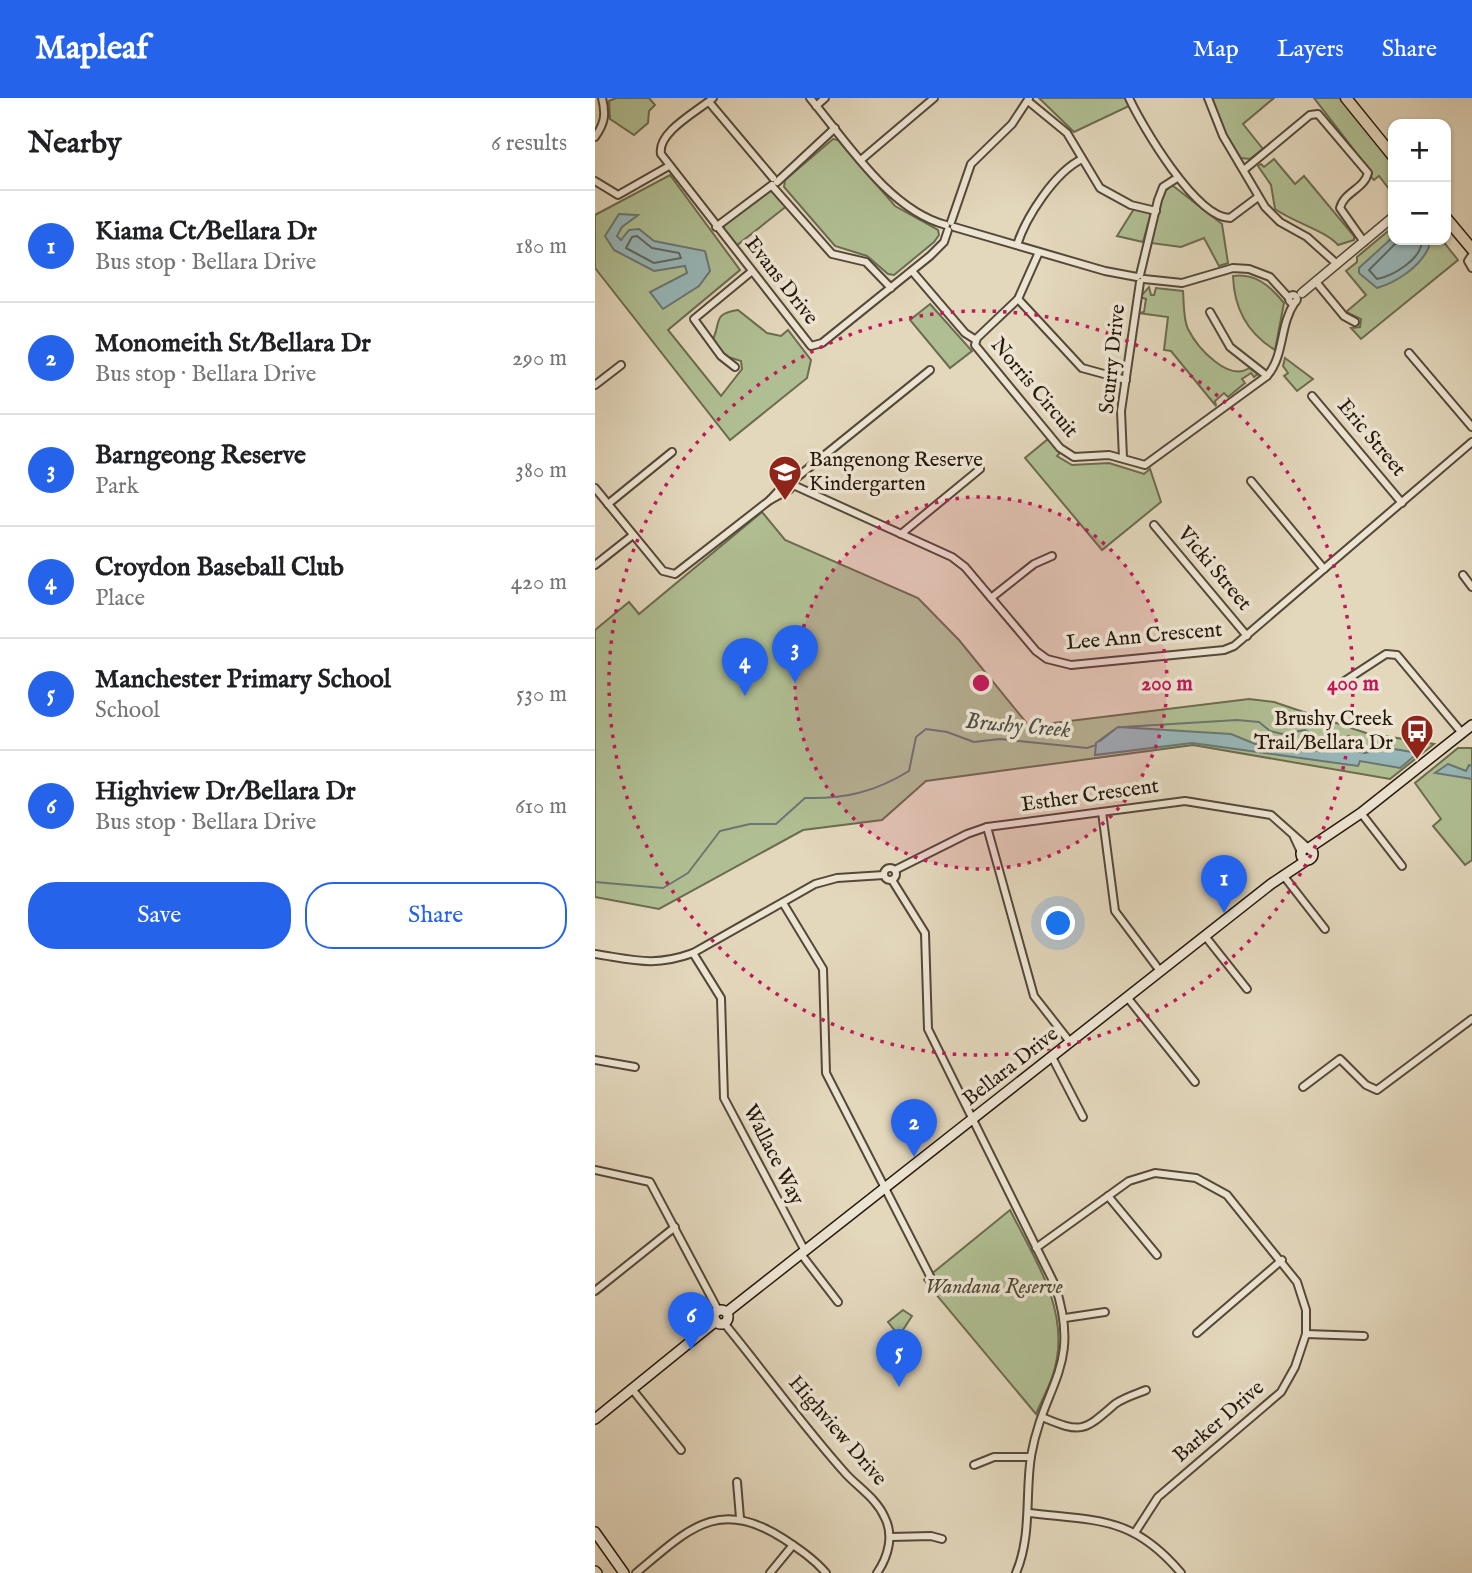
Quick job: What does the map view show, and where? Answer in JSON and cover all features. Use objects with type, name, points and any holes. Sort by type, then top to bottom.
[{"type":"main road","points":[[1346,98],[1388,150]]},
{"type":"main road","points":[[1451,224],[1472,249]]},
{"type":"main road","name":"Bellara Drive","points":[[723,1311],[884,1189],[1283,875],[1306,852],[1361,813],[1472,725]]},
{"type":"main road","points":[[595,1419],[728,1318],[723,1311]]},
{"type":"main road","points":[[595,1532],[624,1573]]},
{"type":"street","points":[[595,137],[603,126],[605,114],[602,98]]},
{"type":"street","points":[[810,98],[907,208],[950,226],[1104,271],[1140,278],[1190,282],[1241,268],[1270,277],[1293,297]]},
{"type":"street","points":[[816,106],[825,98]]},
{"type":"street","points":[[862,159],[934,98]]},
{"type":"street","points":[[1129,98],[1177,178],[1226,219],[1258,197]]},
{"type":"street","points":[[1208,98],[1223,136],[1245,169],[1258,197],[1274,218],[1307,237],[1335,265]]},
{"type":"street","points":[[1029,99],[1063,127],[1093,181],[1104,191],[1131,205],[1156,211]]},
{"type":"street","name":"Evans Drive","points":[[669,166],[806,341],[814,346],[941,246],[971,164],[1012,124],[1029,99]]},
{"type":"street","points":[[595,181],[618,195],[669,166],[660,150],[664,140],[711,100],[832,254],[866,262],[891,288]]},
{"type":"street","points":[[1245,169],[1310,115],[1318,114],[1368,173],[1364,182],[1340,205],[1365,240]]},
{"type":"street","points":[[716,227],[835,128]]},
{"type":"street","points":[[1020,246],[1025,226],[1043,198],[1070,166],[1082,159]]},
{"type":"street","name":"Scurry Drive","points":[[1121,457],[1124,440],[1121,411],[1140,278],[1163,187],[1177,178]]},
{"type":"street","points":[[1210,312],[1230,347],[1267,376],[1278,359],[1284,321],[1293,297],[1316,282],[1388,221]]},
{"type":"street","name":"Norris Circuit","points":[[1038,251],[1017,301],[976,340],[977,348],[1064,453],[1074,457],[1121,457],[1145,465],[1267,376]]},
{"type":"street","points":[[1472,255],[1468,261],[1472,268]]},
{"type":"street","points":[[912,271],[965,333],[976,340]]},
{"type":"street","points":[[735,367],[721,356],[694,319],[751,272]]},
{"type":"street","points":[[1316,282],[1345,316],[1355,322]]},
{"type":"street","points":[[1017,301],[1032,312],[1082,368],[1126,378]]},
{"type":"street","points":[[1409,353],[1472,427]]},
{"type":"street","points":[[595,385],[621,365]]},
{"type":"street","points":[[595,488],[663,570],[675,574],[770,500],[783,486],[791,487],[930,370]]},
{"type":"street","name":"Eric Street","points":[[1312,396],[1402,503]]},
{"type":"street","name":"Lee Ann Crescent","points":[[791,487],[959,562],[1040,655],[1064,664],[1224,650],[1247,636],[1469,449],[1472,442]]},
{"type":"street","points":[[608,503],[673,452]]},
{"type":"street","points":[[901,534],[980,469]]},
{"type":"street","points":[[1251,481],[1324,569]]},
{"type":"street","name":"Vicki Street","points":[[1154,525],[1247,636]]},
{"type":"street","points":[[595,565],[633,534]]},
{"type":"street","points":[[991,598],[1034,564],[1052,556]]},
{"type":"street","points":[[1463,575],[1472,587]]},
{"type":"street","points":[[1337,686],[1386,654],[1397,655],[1462,733]]},
{"type":"street","name":"Esther Crescent","points":[[884,875],[888,869],[894,870],[987,827],[1185,801],[1265,813],[1278,819],[1292,832],[1306,852]]},
{"type":"street","points":[[1101,812],[1115,911],[1160,971]]},
{"type":"street","points":[[1361,813],[1402,866]]},
{"type":"street","points":[[987,827],[1034,996],[1070,1042]]},
{"type":"street","points":[[892,880],[896,875],[894,870]]},
{"type":"street","points":[[595,954],[655,963],[693,953],[815,884],[837,878],[884,875],[892,880],[925,933],[928,1029],[1055,1285],[1065,1318],[1063,1364],[1042,1417],[1031,1457],[1029,1513],[1016,1573]]},
{"type":"street","points":[[1283,875],[1325,929]]},
{"type":"street","points":[[783,903],[823,969],[825,1073],[930,1276]]},
{"type":"street","points":[[1205,936],[1247,989]]},
{"type":"street","name":"Wallace Way","points":[[693,953],[721,998],[724,1098],[803,1252],[838,1302]]},
{"type":"street","points":[[1127,997],[1195,1082]]},
{"type":"street","points":[[1303,1087],[1341,1059],[1366,1085],[1377,1090],[1472,1019]]},
{"type":"street","points":[[1052,1056],[1083,1117]]},
{"type":"street","points":[[595,1060],[635,1068]]},
{"type":"street","points":[[595,1170],[650,1182],[723,1311]]},
{"type":"street","name":"Barker Drive","points":[[1036,1248],[1129,1181],[1155,1173],[1196,1178],[1227,1195],[1282,1260],[1297,1282],[1306,1310],[1306,1334],[1295,1367],[1281,1392],[1159,1497],[1136,1531]]},
{"type":"street","points":[[1108,1196],[1157,1255]]},
{"type":"street","points":[[595,1291],[675,1227]]},
{"type":"street","points":[[1197,1333],[1282,1260]]},
{"type":"street","points":[[1065,1318],[1105,1312]]},
{"type":"street","name":"Highview Drive","points":[[720,1322],[847,1474],[877,1504],[886,1520],[890,1537]]},
{"type":"street","points":[[1306,1334],[1364,1336]]},
{"type":"street","points":[[632,1389],[681,1450]]},
{"type":"street","points":[[1042,1417],[1069,1429],[1086,1429],[1103,1418],[1117,1403],[1146,1390]]},
{"type":"street","points":[[974,1465],[995,1457],[1031,1457]]},
{"type":"street","points":[[737,1482],[740,1518]]},
{"type":"street","points":[[1029,1513],[1104,1522],[1136,1531],[1164,1553],[1181,1573]]},
{"type":"street","points":[[636,1573],[692,1529],[708,1522],[740,1518],[763,1525],[793,1545],[826,1573]]},
{"type":"street","points":[[877,1573],[886,1556],[890,1537],[931,1535],[942,1539]]},
{"type":"street","points":[[770,1573],[793,1545]]},
{"type":"green space","points":[[616,98],[649,98],[655,105],[649,111],[648,123],[634,135],[610,119],[609,101]]},
{"type":"green space","points":[[1039,98],[1126,98],[1129,106],[1074,132]]},
{"type":"green space","points":[[1210,98],[1274,98],[1243,124],[1263,149],[1250,159],[1241,158],[1223,131]]},
{"type":"green space","points":[[1314,98],[1340,98],[1388,159],[1388,188],[1379,176],[1374,180],[1371,172]]},
{"type":"green space","points":[[833,139],[838,140],[895,206],[938,230],[939,235],[934,242],[894,275],[888,274],[867,256],[835,246],[784,187],[785,180]]},
{"type":"green space","points":[[1274,159],[1295,184],[1304,176],[1354,236],[1354,240],[1338,245],[1326,235],[1275,209],[1271,185],[1258,166],[1261,164],[1264,167]]},
{"type":"green space","points":[[670,175],[740,270],[668,330],[721,396],[742,369],[741,361],[725,356],[712,341],[719,320],[724,314],[738,310],[767,333],[781,336],[788,330],[811,360],[807,378],[730,440],[595,268],[595,215]]},
{"type":"green space","points":[[1172,185],[1222,224],[1228,263],[1219,266],[1204,238],[1181,247],[1151,243],[1163,193]]},
{"type":"green space","points":[[773,189],[788,205],[736,246],[724,231],[724,225],[767,190]]},
{"type":"green space","points":[[1134,209],[1151,213],[1143,242],[1117,236]]},
{"type":"green space","points":[[1388,231],[1388,245],[1446,245],[1458,260],[1361,339],[1351,328],[1360,327],[1361,319],[1346,312],[1366,295],[1346,271],[1357,262],[1357,257]]},
{"type":"green space","points":[[1233,276],[1249,277],[1262,282],[1284,303],[1275,350],[1257,336],[1244,319],[1236,299]]},
{"type":"green space","points":[[1149,287],[1151,295],[1154,295],[1156,288],[1183,291],[1186,325],[1206,354],[1232,371],[1249,368],[1258,374],[1254,377],[1251,373],[1242,379],[1245,383],[1228,397],[1224,393],[1215,401],[1216,406],[1171,351],[1164,350],[1168,317],[1138,313],[1144,312],[1146,299],[1140,297]]},
{"type":"green space","points":[[930,304],[972,351],[950,368],[910,320]]},
{"type":"green space","points":[[1285,358],[1313,379],[1297,391],[1284,376],[1288,373],[1283,366]]},
{"type":"green space","points":[[1048,439],[1060,453],[1057,456],[1072,465],[1109,463],[1144,474],[1150,469],[1161,502],[1102,550],[1025,458]]},
{"type":"green space","points":[[762,512],[785,540],[918,598],[959,640],[1029,726],[1249,699],[1274,702],[1366,733],[1434,744],[1390,779],[1193,745],[926,781],[882,820],[803,830],[659,909],[595,897],[595,630],[629,602],[639,614]]},
{"type":"green space","points":[[1458,748],[1472,748],[1472,860],[1465,865],[1433,826],[1441,819],[1415,783]]},
{"type":"green space","name":"Wandana Reserve","points":[[1010,1210],[1045,1281],[1057,1319],[1059,1338],[1056,1366],[1036,1414],[924,1280]]},
{"type":"green space","points":[[903,1310],[912,1316],[899,1336],[888,1322]]},
{"type":"water","points":[[619,214],[638,215],[622,227],[617,236],[621,240],[629,230],[639,229],[654,241],[705,251],[710,271],[699,286],[663,309],[650,292],[687,273],[685,266],[654,271],[614,250],[605,236]]},
{"type":"water","points":[[1388,242],[1388,245],[1428,245],[1420,261],[1407,273],[1377,288],[1359,273],[1359,268]]},
{"type":"water","points":[[1118,727],[1231,734],[1270,750],[1290,747],[1315,751],[1326,748],[1328,744],[1320,737],[1324,736],[1365,753],[1388,748],[1418,753],[1400,768],[1360,761],[1358,766],[1192,743],[1095,755],[1096,743]]},
{"type":"water","points":[[1448,764],[1466,771],[1469,765],[1472,766],[1472,779],[1435,773]]},
{"type":"water","points":[[1021,1284],[1027,1286],[1027,1298],[1021,1300],[1015,1298],[1013,1292],[1015,1286]]},
{"type":"waterway","name":"Brushy Creek","points":[[1123,727],[1237,720],[1259,722],[1270,731],[1282,734],[1305,730],[1329,745]]},
{"type":"waterway","name":"Brushy Creek","points":[[595,882],[663,888],[688,873],[720,831],[750,824],[776,824],[805,798],[859,793],[909,771],[916,737],[926,729],[947,732],[974,742],[1000,739],[1087,748],[1096,745]]},
{"type":"waterway","name":"Brushy Creek","points":[[1100,741],[1114,730]]},
{"type":"place","name":"Bangenong Reserve Kindergarten","points":[[785,502]]},
{"type":"place","name":"Barngeong Reserve","points":[[795,683]]},
{"type":"place","name":"Croydon Baseball Club","points":[[745,696]]},
{"type":"place","name":"Brushy Creek Trail/Bellara Dr","points":[[1417,761]]},
{"type":"place","name":"Kiama Ct/Bellara Dr","points":[[1224,913]]},
{"type":"place","name":"Monomeith St/Bellara Dr","points":[[914,1157]]},
{"type":"place","name":"Highview Dr/Bellara Dr","points":[[691,1350]]},
{"type":"place","name":"Manchester Primary School","points":[[899,1387]]}]
